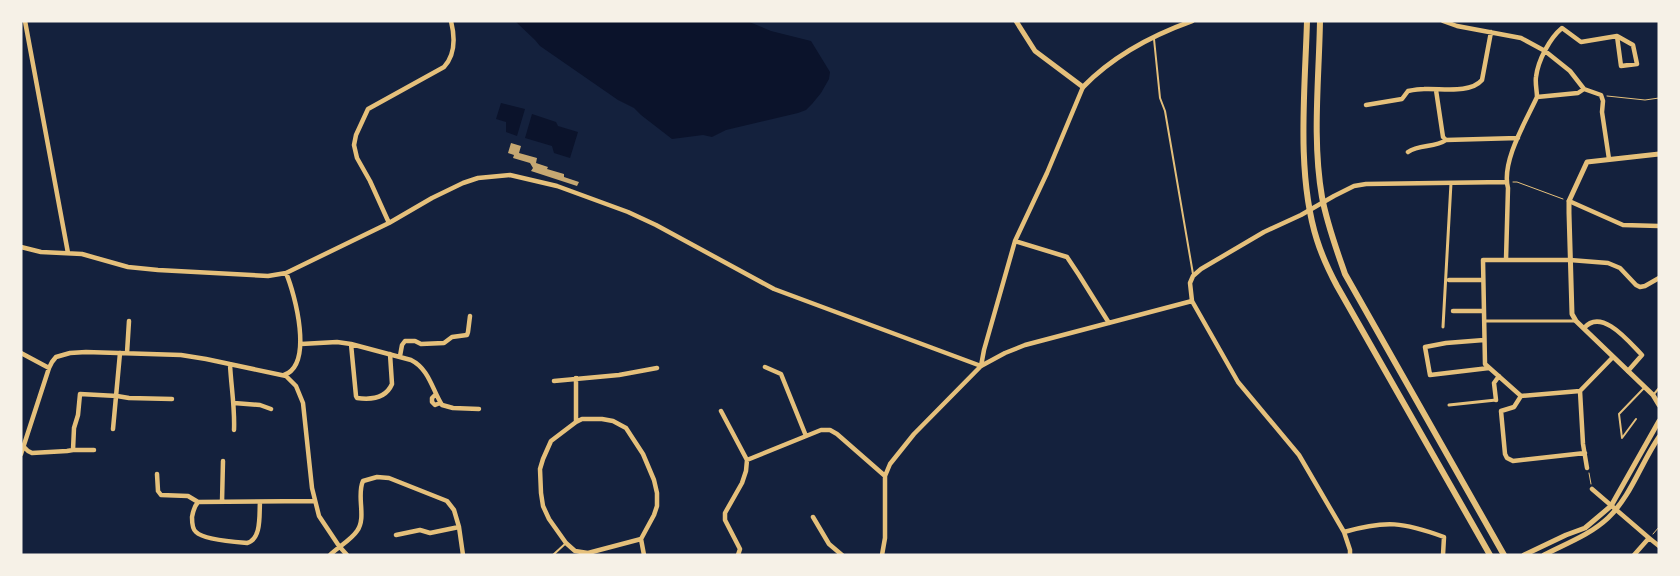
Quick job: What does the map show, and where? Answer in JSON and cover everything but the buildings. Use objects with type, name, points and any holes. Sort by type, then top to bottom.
[{"type":"main road","points":[[1307,21],[1304,129],[1306,173],[1309,201],[1319,245],[1337,286],[1490,555]]},
{"type":"main road","points":[[1320,21],[1317,141],[1322,196],[1330,232],[1346,274],[1504,555]]},
{"type":"street","points":[[25,21],[41,116],[68,253]]},
{"type":"street","points":[[388,223],[370,181],[357,158],[354,145],[356,135],[368,109],[444,67],[449,62],[454,41],[451,21]]},
{"type":"street","points":[[1016,21],[1035,51],[1083,87]]},
{"type":"street","points":[[981,366],[1015,241],[1047,173],[1083,87],[1093,77],[1153,37],[1192,21]]},
{"type":"street","points":[[1443,21],[1521,38],[1545,51],[1570,71],[1584,89],[1601,95],[1609,159]]},
{"type":"street","points":[[1506,260],[1508,188],[1506,182],[1508,165],[1537,97],[1536,76],[1547,46],[1562,28],[1581,42],[1617,36],[1633,45],[1637,64],[1621,66],[1617,36]]},
{"type":"street","points":[[1366,105],[1402,99],[1408,91],[1470,88],[1478,85],[1482,80],[1491,32]]},
{"type":"street","points":[[1537,97],[1578,93],[1584,89]]},
{"type":"street","points":[[1436,90],[1443,137],[1446,140]]},
{"type":"street","points":[[1408,152],[1417,148],[1442,144],[1446,140],[1518,138]]},
{"type":"street","points":[[1659,154],[1587,162],[1569,201],[1572,314],[1576,321],[1656,396],[1659,405]]},
{"type":"street","points":[[21,247],[41,252],[82,254],[128,267],[268,276],[286,273],[388,223],[463,183],[478,178],[510,175],[543,182],[628,212],[656,224],[774,288],[981,366]]},
{"type":"street","points":[[1350,555],[1344,532],[1299,455],[1238,382],[1192,301],[1190,283],[1193,276],[1201,269],[1264,232],[1301,215],[1354,186],[1366,184],[1506,182]]},
{"type":"street","points":[[1443,327],[1452,183]]},
{"type":"street","points":[[1569,201],[1623,225],[1659,226]]},
{"type":"street","points":[[1015,241],[1067,257],[1109,323]]},
{"type":"street","points":[[1613,357],[1580,392],[1521,396],[1485,364],[1483,260],[1570,260],[1598,262],[1614,265],[1626,273],[1640,288],[1659,278]]},
{"type":"street","points":[[284,375],[291,371],[297,361],[301,344],[297,312],[286,273]]},
{"type":"street","points":[[1449,280],[1483,280]]},
{"type":"street","points":[[882,555],[885,538],[885,476],[890,464],[914,434],[981,366],[1025,345],[1192,301]]},
{"type":"street","points":[[1452,311],[1483,310]]},
{"type":"street","points":[[400,356],[402,345],[406,341],[415,341],[421,344],[444,342],[452,337],[467,335],[470,316]]},
{"type":"street","points":[[127,354],[129,321]]},
{"type":"street","points":[[1483,321],[1576,321]]},
{"type":"street","points":[[1584,328],[1586,325],[1596,322],[1609,324],[1642,355],[1628,371]]},
{"type":"street","points":[[1484,340],[1425,346],[1430,375],[1489,368]]},
{"type":"street","points":[[301,344],[337,342],[400,356],[419,364],[428,375],[442,405],[453,408],[479,409]]},
{"type":"street","points":[[351,344],[357,398],[377,398],[387,393],[392,384],[390,354]]},
{"type":"street","points":[[21,454],[49,368],[56,357],[70,352],[189,356],[284,375],[296,386],[303,403],[315,501],[319,516],[347,555]]},
{"type":"street","points":[[21,353],[49,368]]},
{"type":"street","points":[[113,429],[120,353]]},
{"type":"street","points":[[230,364],[231,393],[234,403],[234,430]]},
{"type":"street","points":[[765,367],[781,374],[806,436]]},
{"type":"street","points":[[554,381],[619,375],[657,368]]},
{"type":"street","points":[[291,371],[291,381]]},
{"type":"street","points":[[1449,405],[1496,400],[1494,383],[1499,376]]},
{"type":"street","points":[[576,378],[576,422]]},
{"type":"street","points":[[1580,392],[1588,468]]},
{"type":"street","points":[[73,450],[74,428],[78,415],[80,394],[172,399]]},
{"type":"street","points":[[1521,396],[1514,407],[1501,410],[1507,458],[1513,461],[1585,453]]},
{"type":"street","points":[[234,403],[260,405],[271,409]]},
{"type":"street","points":[[721,411],[747,460],[742,483],[725,512],[725,520],[740,549],[738,555]]},
{"type":"street","points":[[642,539],[588,553],[574,551],[566,543],[550,519],[543,506],[540,493],[540,469],[551,441],[576,422],[582,419],[613,421],[626,428],[643,454],[654,480],[657,499],[654,515],[642,539],[644,555]]},
{"type":"street","points":[[1544,555],[1593,529],[1606,519],[1659,422]]},
{"type":"street","points":[[747,460],[821,430],[830,430],[885,476]]},
{"type":"street","points":[[21,435],[27,437]]},
{"type":"street","points":[[1524,555],[1584,528],[1624,499],[1659,437]]},
{"type":"street","points":[[24,446],[32,453],[94,450]]},
{"type":"street","points":[[222,502],[223,460]]},
{"type":"street","points":[[157,474],[158,490],[161,495],[188,496],[198,502],[315,501]]},
{"type":"street","points":[[330,555],[358,530],[360,523],[360,487],[363,481],[370,478],[389,478],[447,502],[454,510],[459,527],[463,555]]},
{"type":"street","points":[[1592,489],[1659,546]]},
{"type":"street","points":[[198,502],[195,506],[192,521],[197,533],[217,540],[247,543],[254,539],[257,534],[260,502]]},
{"type":"street","points":[[813,517],[829,544],[842,555]]},
{"type":"street","points":[[1344,532],[1370,525],[1396,524],[1406,526],[1444,537],[1443,555]]},
{"type":"street","points":[[396,535],[420,530],[430,533],[459,527]]},
{"type":"street","points":[[1634,555],[1649,538]]},
{"type":"lane","points":[[1153,37],[1160,98],[1166,111],[1193,276]]},
{"type":"lane","points":[[1636,420],[1622,438],[1619,414],[1645,387]]},
{"type":"lane","points":[[1656,396],[1659,388]]},
{"type":"lane","points":[[553,555],[566,543]]},
{"type":"path","points":[[1601,95],[1646,100],[1659,98]]},
{"type":"path","points":[[1506,182],[1517,182],[1569,201]]},
{"type":"path","points":[[1588,468],[1592,489]]},
{"type":"path","points":[[1649,538],[1659,527]]},
{"type":"water","points":[[515,21],[747,21],[771,31],[811,41],[830,72],[829,79],[821,93],[806,110],[726,130],[712,137],[703,135],[672,139],[634,108],[618,100],[540,46]]},
{"type":"water","points":[[501,103],[525,109],[517,136],[506,132],[506,122],[496,119]]},
{"type":"water","points":[[532,114],[556,122],[558,126],[578,132],[570,158],[554,153],[552,146],[525,138]]}]
